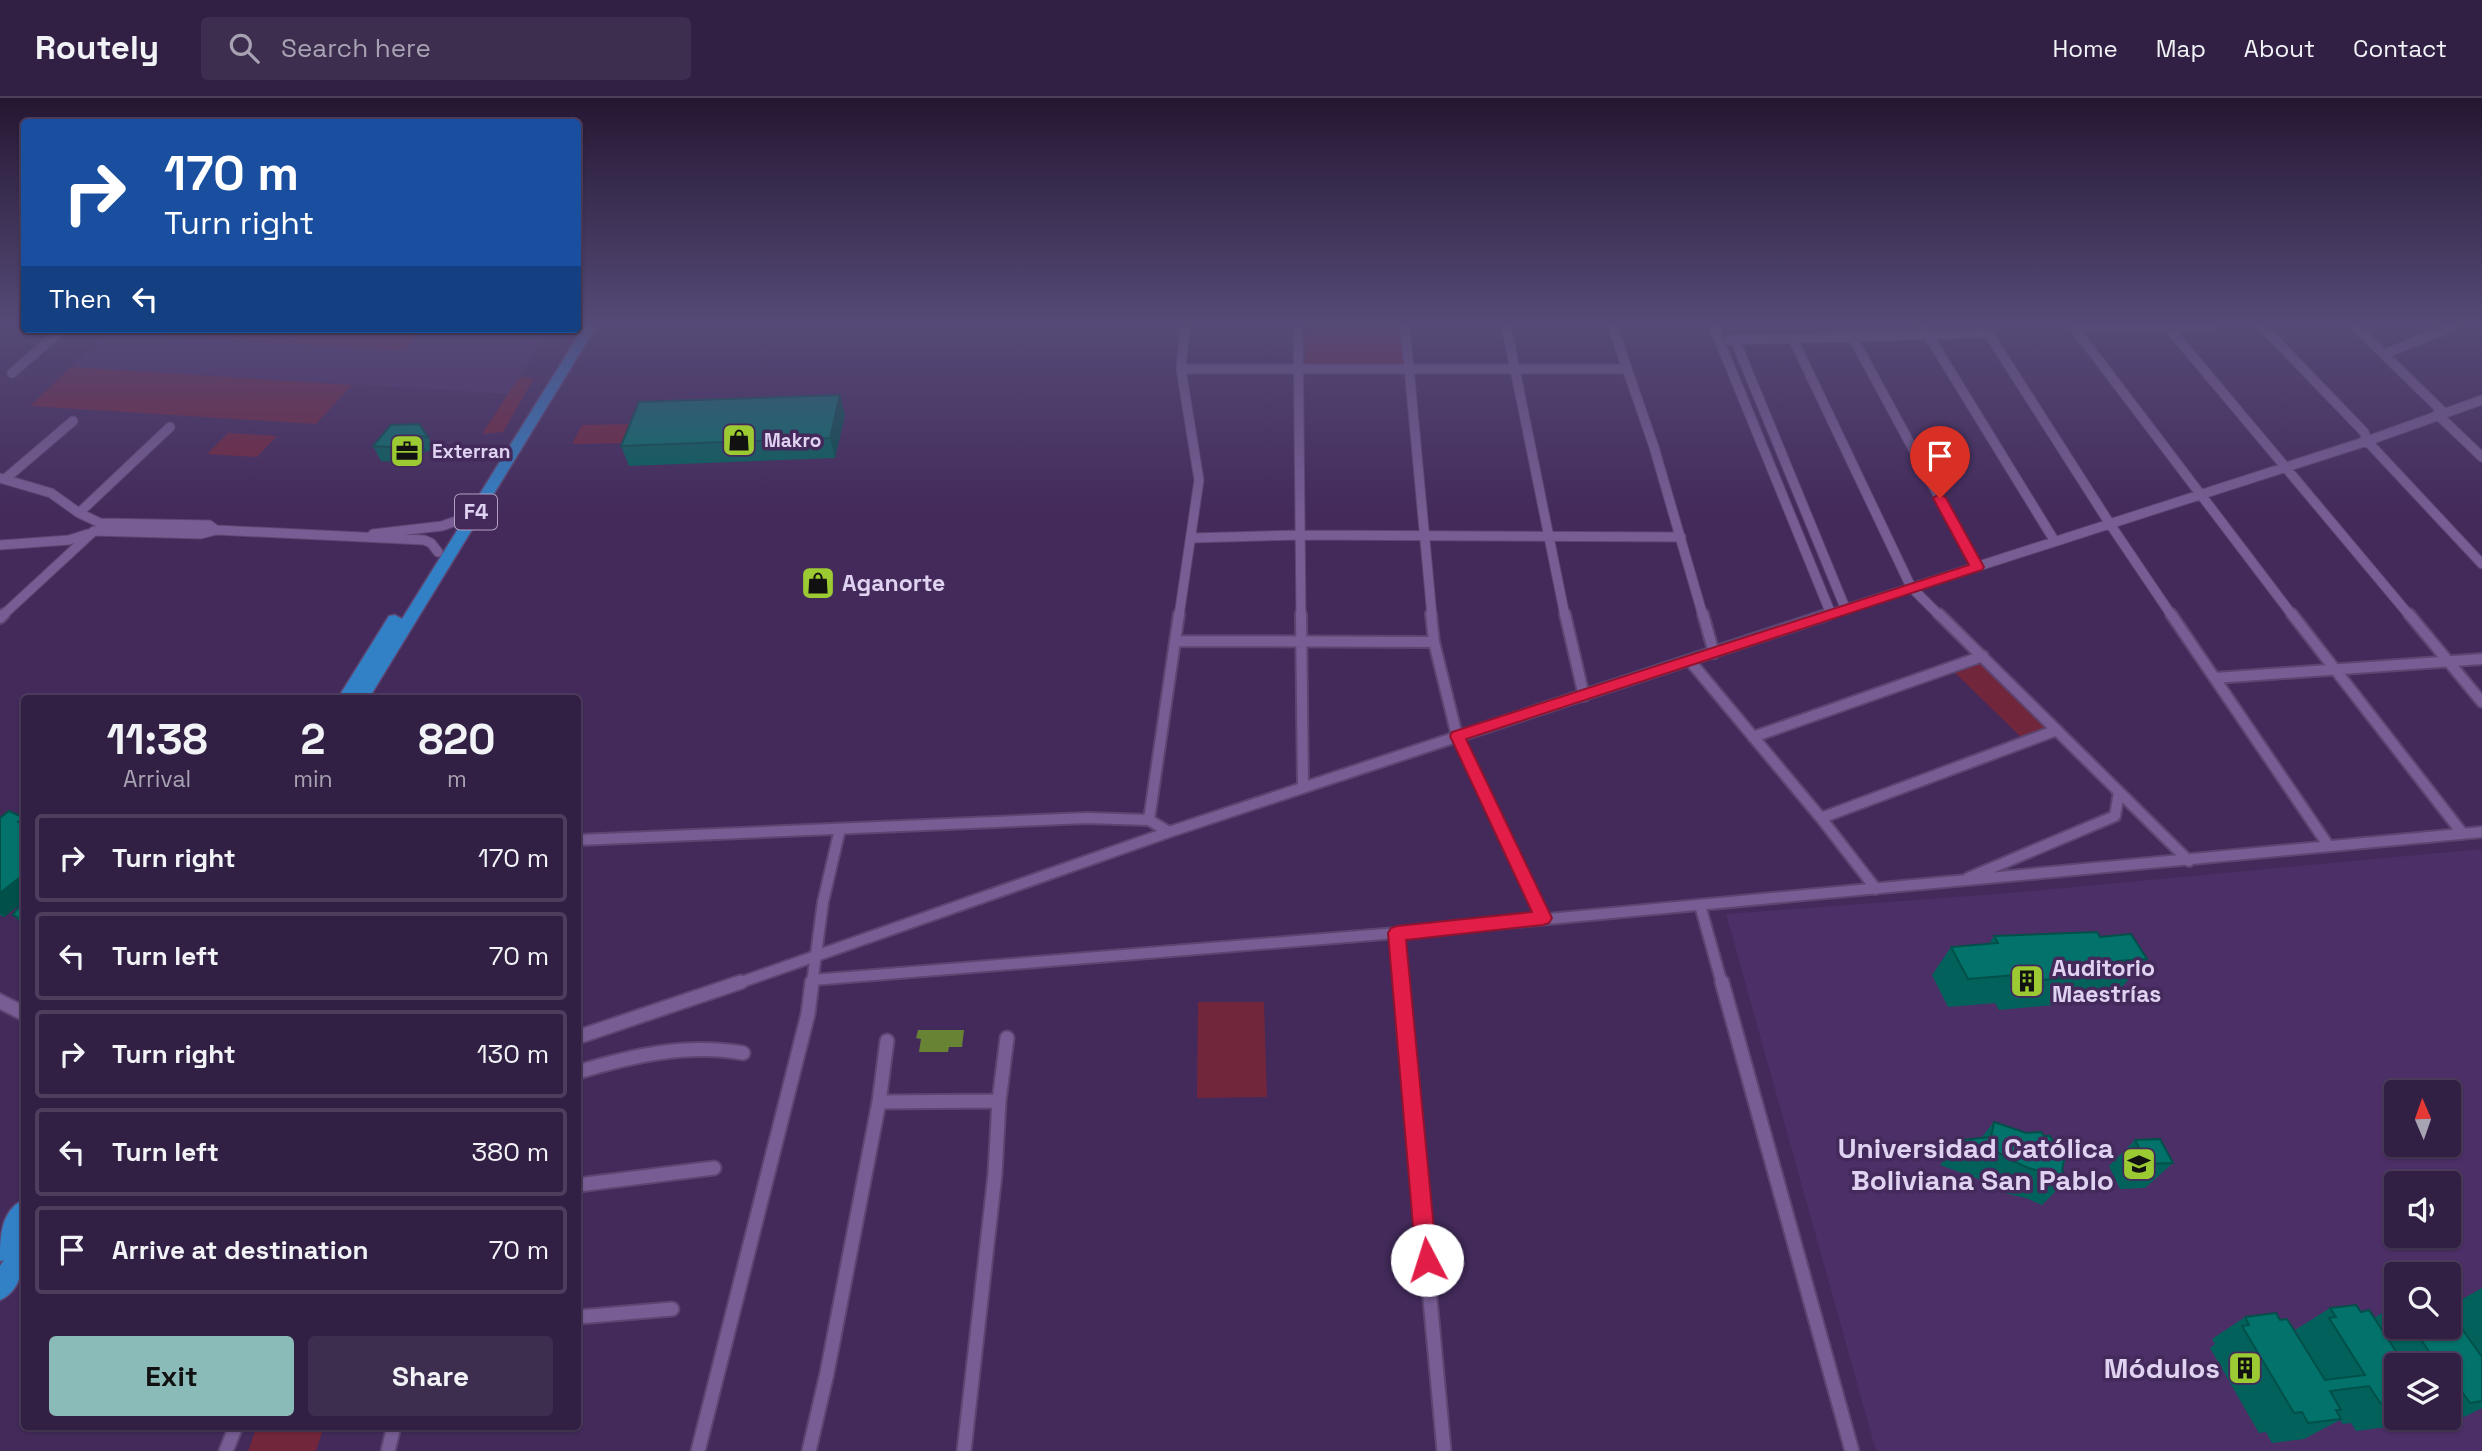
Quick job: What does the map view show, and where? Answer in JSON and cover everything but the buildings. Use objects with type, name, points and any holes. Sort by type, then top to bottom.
[{"type":"highway","name":"F4","points":[[348,695],[540,388]]},
{"type":"highway","name":"F4","points":[[363,695],[552,388]]},
{"type":"highway","points":[[0,1250],[21,1216]]},
{"type":"highway","points":[[0,1288],[21,1253]]},
{"type":"street","points":[[1149,820],[1199,480],[1184,388]]},
{"type":"street","points":[[1299,388],[1303,788]]},
{"type":"street","points":[[1413,388],[1434,642],[1457,736],[1543,918]]},
{"type":"street","points":[[1520,388],[1547,536],[1584,696]]},
{"type":"street","points":[[1632,388],[1654,447],[1714,653]]},
{"type":"street","points":[[1739,388],[1831,614]]},
{"type":"street","points":[[1755,388],[1846,610]]},
{"type":"street","points":[[1816,388],[1911,587],[2189,861]]},
{"type":"street","points":[[1880,388],[1977,567]]},
{"type":"street","points":[[1961,388],[2054,540]]},
{"type":"street","points":[[2024,388],[2110,524],[2328,845]]},
{"type":"street","points":[[2119,388],[2333,670],[2463,834]]},
{"type":"street","points":[[2219,388],[2482,702]]},
{"type":"street","points":[[2322,388],[2364,432],[2367,441],[2482,564]]},
{"type":"street","points":[[2417,388],[2482,457]]},
{"type":"street","points":[[581,1036],[814,958],[1169,832],[2054,540],[2367,441],[2482,400]]},
{"type":"street","points":[[3,478],[73,421]]},
{"type":"street","points":[[79,513],[170,427]]},
{"type":"street","points":[[3,478],[51,493],[79,513],[100,523],[209,525],[216,530]]},
{"type":"street","points":[[367,536],[389,530],[442,526],[459,520]]},
{"type":"street","points":[[0,618],[100,523]]},
{"type":"street","points":[[146,532],[155,523]]},
{"type":"street","points":[[0,545],[69,540],[94,531],[201,534],[216,530],[424,540],[431,543],[438,552]]},
{"type":"street","points":[[1192,538],[1301,535],[1681,537]]},
{"type":"street","points":[[1177,640],[1434,642]]},
{"type":"street","points":[[1753,737],[1983,656]]},
{"type":"street","points":[[2215,678],[2482,659]]},
{"type":"street","points":[[1690,661],[1821,818],[1876,889]]},
{"type":"street","points":[[1821,818],[2057,730]]},
{"type":"street","points":[[1959,881],[2115,816],[2119,793]]},
{"type":"street","points":[[581,840],[1087,818],[1149,820],[1169,832]]},
{"type":"street","points":[[698,1451],[808,1014],[814,958],[840,829]]},
{"type":"street","points":[[813,980],[1397,933],[2482,832]]},
{"type":"street","points":[[1700,905],[1852,1451]]},
{"type":"street","points":[[1397,933],[1444,1451]]},
{"type":"street","points":[[0,1001],[21,1012]]},
{"type":"street","points":[[964,1451],[995,1174],[999,1101],[1007,1038]]},
{"type":"street","points":[[809,1451],[827,1373],[879,1102],[887,1041]]},
{"type":"street","points":[[581,1071],[618,1059],[724,1048],[743,1053]]},
{"type":"street","points":[[879,1102],[999,1101]]},
{"type":"street","points":[[581,1185],[714,1168]]},
{"type":"street","points":[[581,1317],[672,1309]]},
{"type":"street","points":[[226,1451],[234,1430]]},
{"type":"street","points":[[387,1451],[393,1430]]},
{"type":"shaded area","points":[[49,388],[349,388],[316,424],[30,406]]},
{"type":"shaded area","points":[[413,388],[512,388],[508,394]]},
{"type":"shaded area","points":[[512,388],[528,388],[503,432],[482,434]]},
{"type":"shaded area","points":[[637,424],[628,443],[572,444],[582,425]]},
{"type":"shaded area","points":[[228,433],[277,436],[257,457],[207,454]]},
{"type":"shaded area","points":[[1976,663],[1985,664],[2048,728],[2023,739],[1952,670]]},
{"type":"shaded area","name":"Universidad Católica Boliviana San Pablo","points":[[2482,849],[2482,1451],[1876,1451],[1726,914],[2010,893]]},
{"type":"shaded area","points":[[1198,1002],[1264,1002],[1267,1097],[1197,1098]]},
{"type":"shaded area","points":[[918,1030],[964,1030],[962,1047],[949,1047],[948,1052],[919,1052],[921,1039],[916,1038]]},
{"type":"shaded area","points":[[256,1430],[323,1430],[316,1451],[248,1451]]},
{"type":"place","name":"Makro","points":[[739,440]]},
{"type":"place","name":"Exterran","points":[[407,451]]},
{"type":"place","name":"Aganorte","points":[[818,583]]},
{"type":"place","name":"Auditorio Maestrías","points":[[2027,981]]},
{"type":"place","name":"Universidad Católica Boliviana San Pablo","points":[[2139,1164]]},
{"type":"place","name":"Módulos","points":[[2245,1368]]},
{"type":"route","points":[[1427,1260],[1397,933],[1543,918],[1457,736],[1977,567],[1940,498]]}]
